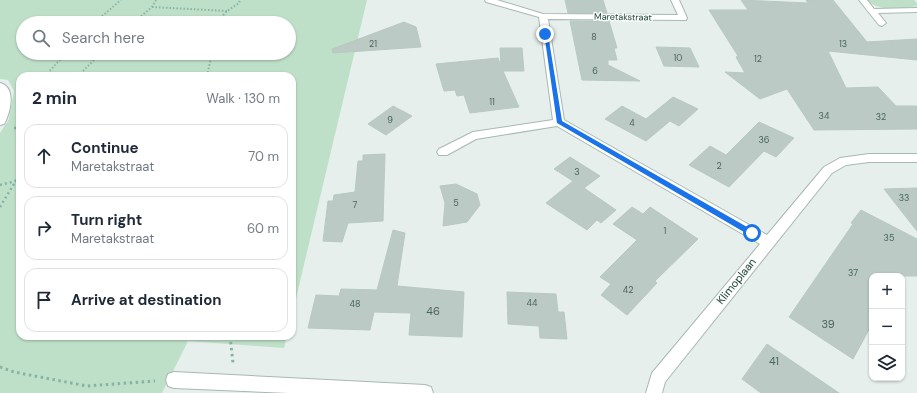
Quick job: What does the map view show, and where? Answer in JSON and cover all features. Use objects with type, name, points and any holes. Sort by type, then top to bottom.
[{"type":"street","name":"Maretakstraat","points":[[489,0],[542,16],[683,18],[675,0]]},
{"type":"street","points":[[863,0],[882,23]]},
{"type":"street","points":[[872,11],[917,10]]},
{"type":"street","points":[[542,16],[559,122]]},
{"type":"street","points":[[0,86],[4,90],[6,103],[4,116],[0,122]]},
{"type":"street","points":[[443,152],[473,136],[559,122],[768,242]]},
{"type":"street","name":"Klimoplaan","points":[[654,393],[658,378],[828,170],[844,161],[869,158],[917,158]]},
{"type":"street","points":[[174,380],[243,382],[425,393]]},
{"type":"path","points":[[102,16],[121,0]]},
{"type":"path","points":[[141,16],[152,7],[156,0]]},
{"type":"path","points":[[222,16],[226,11],[239,3],[240,0]]},
{"type":"path","points":[[152,7],[226,11]]},
{"type":"path","points":[[49,72],[60,60]]},
{"type":"path","points":[[82,72],[94,60]]},
{"type":"path","points":[[208,72],[210,60]]},
{"type":"path","points":[[0,185],[16,181]]},
{"type":"path","points":[[0,207],[16,181]]},
{"type":"path","points":[[230,340],[233,363]]},
{"type":"path","points":[[0,367],[14,372],[87,386],[174,380]]},
{"type":"green space","points":[[0,0],[367,0],[296,298],[296,72],[16,72],[16,340],[286,340],[284,348],[188,341],[162,393],[0,393],[0,133],[9,119],[14,91],[8,80],[0,79]]},
{"type":"green space","points":[[867,0],[914,0],[917,3],[917,6],[891,9],[872,4]]},
{"type":"building","points":[[565,0],[603,0],[607,13],[568,13]]},
{"type":"building","points":[[741,0],[808,3],[806,0],[833,0],[867,42],[917,39],[917,60],[828,51],[846,88],[878,87],[896,106],[917,106],[917,129],[814,130],[787,89],[760,99],[725,72],[745,73],[736,57],[738,56],[709,10],[748,10]]},
{"type":"building","points":[[570,21],[609,21],[617,48],[614,48],[617,60],[608,60],[608,65],[640,81],[582,80]]},
{"type":"building","points":[[404,22],[416,27],[421,47],[333,53],[332,49]]},
{"type":"building","points":[[656,47],[690,48],[699,67],[664,66]]},
{"type":"building","points":[[500,48],[522,48],[524,71],[503,71],[519,107],[470,113],[464,95],[457,96],[455,90],[444,91],[436,64],[498,58],[501,66]]},
{"type":"building","points":[[673,97],[698,109],[679,126],[670,121],[646,141],[605,119],[622,106],[646,119]]},
{"type":"building","points":[[393,106],[412,116],[386,135],[368,124]]},
{"type":"building","points":[[759,122],[794,138],[776,157],[764,151],[729,187],[689,165],[710,146],[726,155]]},
{"type":"building","points":[[385,154],[383,221],[348,223],[342,242],[323,241],[328,201],[333,201],[334,195],[355,192],[358,161],[363,161],[363,155]]},
{"type":"building","points":[[570,157],[600,176],[584,188],[616,210],[601,223],[597,220],[587,230],[546,203],[573,181],[554,169]]},
{"type":"building","points":[[456,184],[477,194],[480,205],[467,222],[443,226],[445,203],[440,186]]},
{"type":"building","points":[[917,188],[917,231],[884,189]]},
{"type":"building","points":[[632,207],[643,214],[650,207],[698,239],[655,281],[657,283],[627,315],[601,295],[611,284],[600,277],[637,240],[613,224]]},
{"type":"building","points":[[861,210],[917,239],[917,276],[905,276],[905,273],[869,273],[869,330],[853,359],[789,317],[853,224],[851,223]]},
{"type":"building","points":[[393,230],[405,233],[397,286],[464,292],[462,337],[409,335],[411,313],[374,312],[370,330],[308,328],[316,295],[339,296],[341,289],[377,290]]},
{"type":"building","points":[[507,292],[556,294],[558,312],[564,312],[567,339],[540,338],[539,326],[508,324]]},
{"type":"building","points":[[767,344],[839,393],[761,393],[742,379]]},
{"type":"route","points":[[545,34],[559,122],[752,233]]}]
